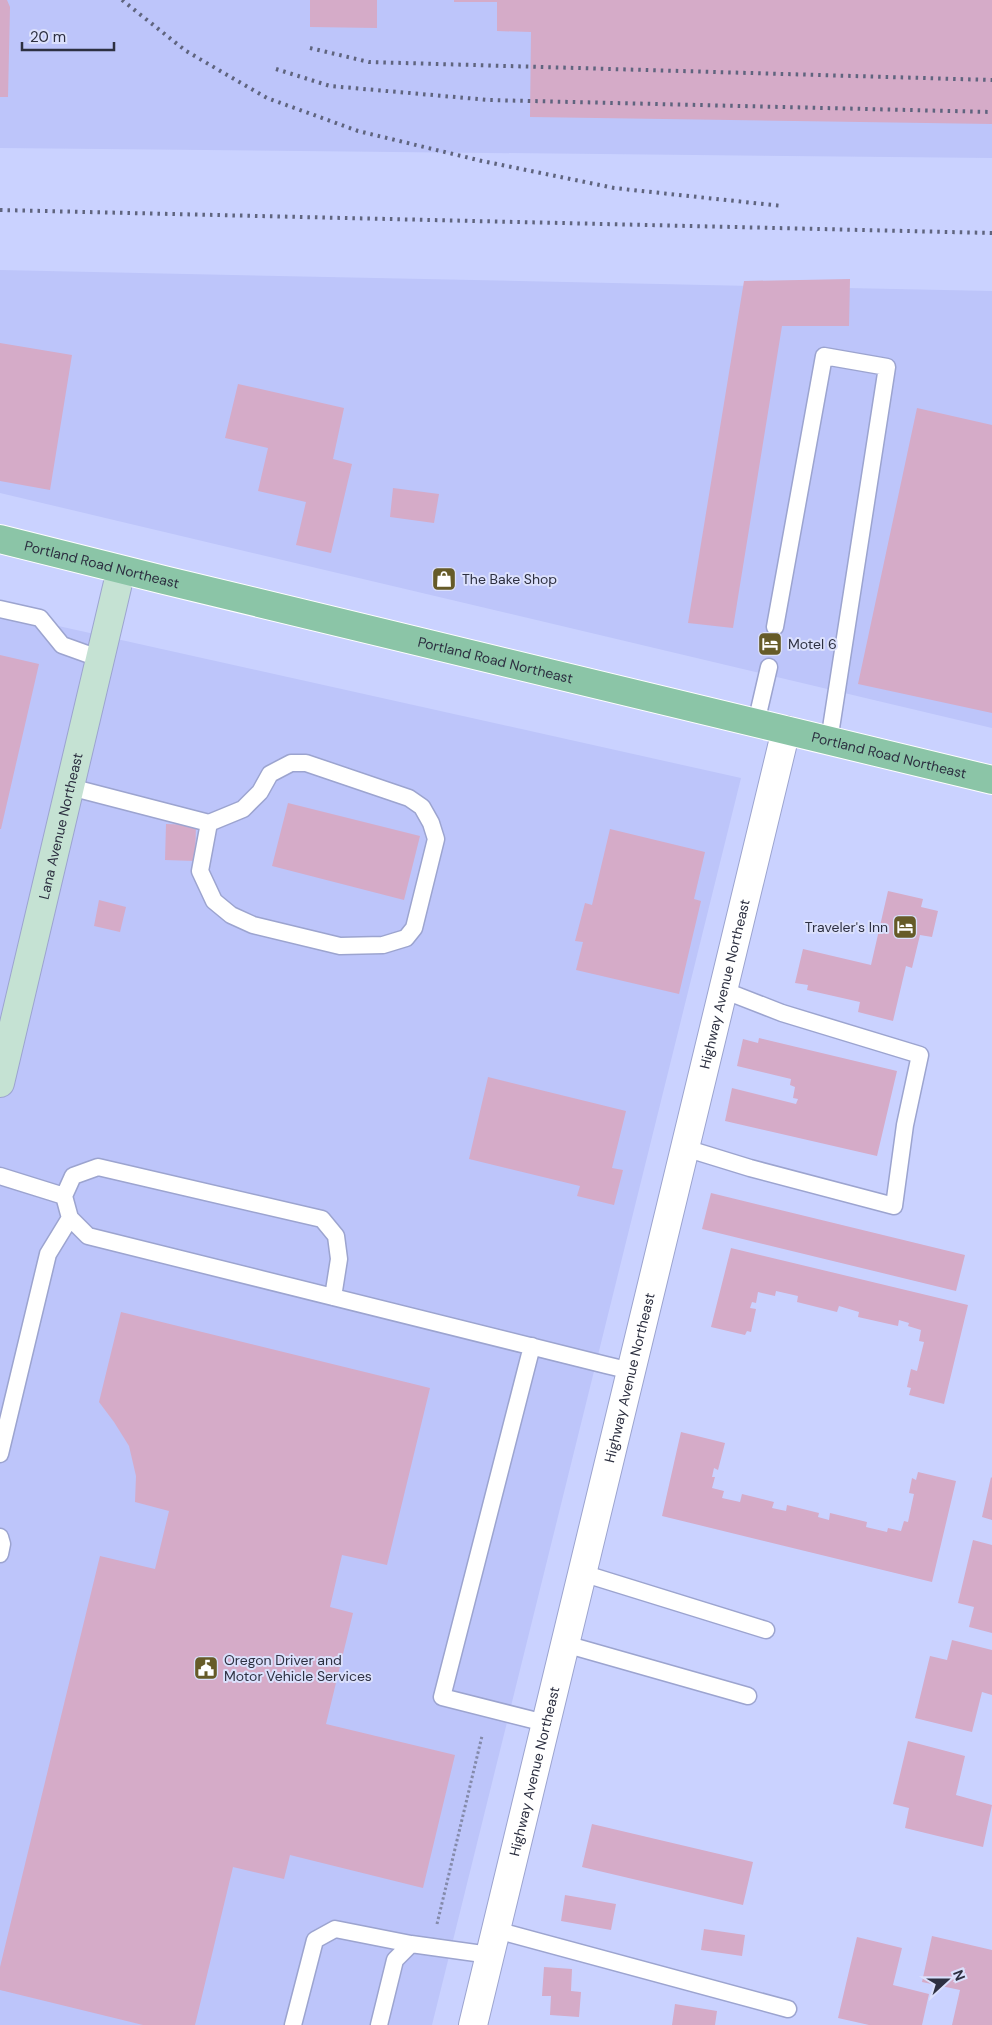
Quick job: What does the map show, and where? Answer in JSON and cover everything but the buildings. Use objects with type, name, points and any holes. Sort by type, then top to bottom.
[{"type":"main road","name":"Portland Road Northeast","points":[[0,538],[121,570],[992,780]]},
{"type":"street","name":"Lana Avenue Northeast","points":[[0,1083],[121,570]]},
{"type":"street","name":"Highway Avenue Northeast","points":[[473,2025],[786,730]]},
{"type":"lane","points":[[775,627],[824,356],[887,367],[828,741]]},
{"type":"lane","points":[[0,608],[40,618],[62,645],[101,659]]},
{"type":"lane","points":[[756,723],[769,667]]},
{"type":"lane","points":[[70,787],[209,823],[243,809],[260,792],[270,774],[291,763],[306,763],[409,798],[422,807],[436,839],[414,928],[406,938],[383,945],[340,946],[253,925],[231,915],[214,901],[200,871],[209,823]]},
{"type":"lane","points":[[685,1148],[894,1206],[905,1125],[920,1055],[782,1013],[723,990]]},
{"type":"lane","points":[[333,1297],[339,1259],[336,1236],[322,1219],[98,1167],[73,1176],[64,1196],[70,1218],[88,1236],[333,1297],[532,1346],[631,1371]]},
{"type":"lane","points":[[0,1176],[64,1196]]},
{"type":"lane","points":[[0,1454],[48,1254],[70,1218]]},
{"type":"lane","points":[[532,1346],[442,1697],[546,1723]]},
{"type":"lane","points":[[0,1537],[2,1544],[0,1554]]},
{"type":"lane","points":[[582,1572],[766,1630]]},
{"type":"lane","points":[[565,1644],[748,1696]]},
{"type":"lane","points":[[293,2025],[315,1940],[335,1929],[411,1944],[493,1943],[788,2010]]},
{"type":"lane","points":[[379,2025],[395,1960],[411,1944]]},
{"type":"path","points":[[437,1924],[482,1736]]},
{"type":"shaded area","points":[[0,0],[992,0],[992,158],[0,148]]},
{"type":"shaded area","points":[[0,270],[992,291],[992,728],[0,493]]},
{"type":"shaded area","points":[[0,613],[741,778],[432,2025],[0,2025]]},
{"type":"railway","points":[[122,0],[186,51],[267,98],[358,131],[482,161],[614,188],[782,206]]},
{"type":"railway","points":[[310,48],[369,62],[992,80]]},
{"type":"railway","points":[[276,69],[330,86],[489,100],[992,112]]},
{"type":"railway","points":[[0,210],[992,233]]},
{"type":"place","name":"The Bake Shop","points":[[444,579]]},
{"type":"place","name":"Motel 6","points":[[770,644]]},
{"type":"place","name":"Traveler's Inn","points":[[905,927]]},
{"type":"place","name":"Oregon Driver and Motor Vehicle Services","points":[[206,1668]]}]
